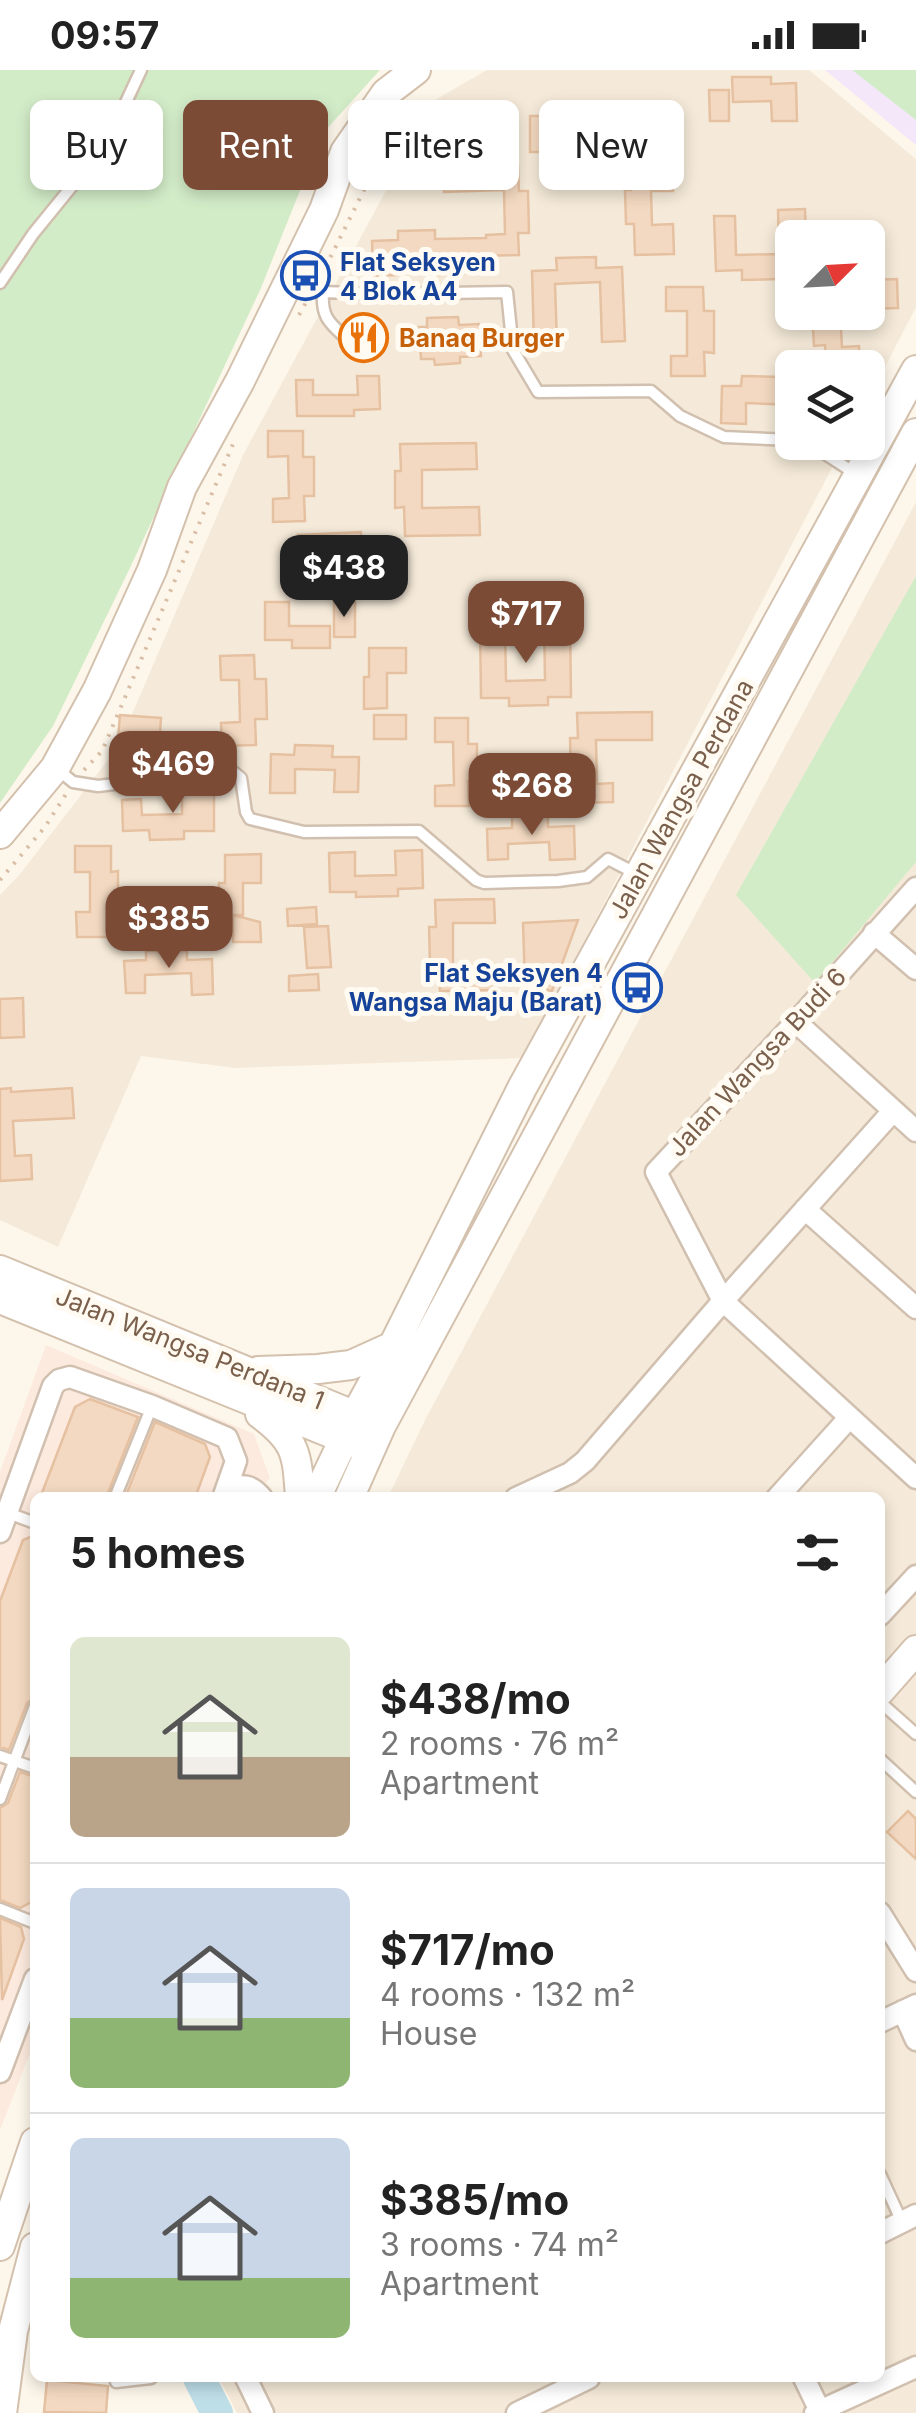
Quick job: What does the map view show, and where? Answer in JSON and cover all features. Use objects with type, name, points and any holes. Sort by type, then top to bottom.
[{"type":"main road","points":[[0,834],[64,775],[152,570],[182,487],[240,382],[309,287],[324,210],[345,152],[386,92],[414,82]]},
{"type":"main road","name":"Jalan Wangsa Perdana","points":[[350,1492],[363,1432],[392,1346],[522,1088],[916,370]]},
{"type":"main road","name":"Jalan Wangsa Perdana","points":[[320,1492],[363,1432],[916,433]]},
{"type":"main road","name":"Jalan Wangsa Perdana 1","points":[[0,1270],[239,1383]]},
{"type":"main road","name":"Jalan Wangsa Perdana 1","points":[[0,1299],[239,1383],[363,1432]]},
{"type":"main road","points":[[239,1383],[351,1365],[392,1346]]},
{"type":"main road","points":[[239,1383],[284,1431],[297,1458],[300,1492]]},
{"type":"main road","points":[[885,1686],[916,1650]]},
{"type":"main road","points":[[0,2246],[30,2157]]},
{"type":"main road","points":[[2,2413],[6,2331],[30,2261]]},
{"type":"street","name":"Jalan Wangsa Budi 6","points":[[723,1301],[656,1172],[916,888]]},
{"type":"street","points":[[874,933],[916,970]]},
{"type":"street","points":[[796,1022],[916,1131]]},
{"type":"street","points":[[528,1492],[585,1461],[893,1111]]},
{"type":"street","points":[[805,1208],[916,1308]]},
{"type":"street","points":[[723,1301],[916,1478]]},
{"type":"street","points":[[2,1518],[53,1386],[70,1377],[228,1438],[236,1461],[225,1492]]},
{"type":"street","points":[[782,1492],[849,1418]]},
{"type":"street","points":[[228,1492],[246,1485],[257,1492]]},
{"type":"street","points":[[885,1610],[916,1576]]},
{"type":"street","points":[[885,1921],[916,1971]]},
{"type":"street","points":[[0,2072],[30,1992]]},
{"type":"street","points":[[885,2020],[909,2008],[916,2040]]},
{"type":"street","points":[[885,2230],[909,2218]]},
{"type":"street","points":[[885,2381],[916,2367]]},
{"type":"street","points":[[248,2382],[263,2413]]},
{"type":"street","points":[[530,2410],[582,2382]]},
{"type":"street","points":[[806,2382],[817,2412],[883,2382]]},
{"type":"lane","points":[[0,283],[107,143],[142,70]]},
{"type":"lane","points":[[309,287],[325,317],[348,341]]},
{"type":"lane","points":[[309,287],[380,294],[507,292],[514,350],[538,392],[651,391],[680,416],[724,437],[775,439]]},
{"type":"lane","points":[[835,460],[858,475]]},
{"type":"lane","points":[[64,775],[98,786],[231,770],[240,778],[250,819],[304,832],[419,832],[484,883],[558,881],[587,876],[608,859],[640,876]]},
{"type":"lane","points":[[117,1492],[152,1406]]},
{"type":"lane","points":[[2,1518],[30,1522]]},
{"type":"lane","points":[[885,1706],[916,1734]]},
{"type":"lane","points":[[0,1799],[30,1719]]},
{"type":"lane","points":[[0,1756],[30,1767]]},
{"type":"lane","points":[[885,1764],[916,1792]]},
{"type":"lane","points":[[0,1909],[30,1921]]},
{"type":"lane","points":[[885,2182],[909,2218]]},
{"type":"path","points":[[292,328],[414,82]]},
{"type":"path","points":[[0,880],[45,827],[64,775],[102,751],[234,441]]},
{"type":"shaded area","points":[[487,70],[809,70],[916,159],[916,307],[885,367],[885,350],[775,350],[775,460],[836,460],[523,1058],[235,1068],[141,1056],[58,1247],[0,1220],[0,895],[118,747],[243,455],[386,190],[519,190],[519,100],[435,100]]},
{"type":"shaded area","points":[[825,70],[916,70],[916,145]]},
{"type":"shaded area","points":[[916,502],[916,2413],[237,2413],[221,2382],[885,2382],[885,1492],[390,1492],[425,1420]]},
{"type":"shaded area","points":[[46,1345],[254,1434],[270,1478],[258,1492],[30,1492],[30,2053],[0,2130],[0,1472]]},
{"type":"green space","points":[[0,70],[380,70],[353,100],[348,100],[348,105],[328,127],[328,100],[183,100],[183,190],[300,190],[261,288],[53,726],[0,803]]},
{"type":"green space","points":[[852,70],[916,70],[916,120]]},
{"type":"green space","points":[[916,576],[916,862],[815,983],[736,895]]},
{"type":"building","points":[[732,77],[771,77],[771,84],[796,83],[797,121],[772,121],[771,101],[733,102]]},
{"type":"building","points":[[709,90],[729,90],[729,121],[710,121]]},
{"type":"building","points":[[530,116],[539,116],[539,152],[530,152]]},
{"type":"building","points":[[504,190],[528,191],[529,233],[518,233],[519,255],[463,256],[463,275],[437,275],[437,258],[397,259],[397,275],[373,276],[372,241],[398,240],[398,231],[435,230],[435,239],[505,234]]},
{"type":"building","points":[[625,190],[673,190],[651,191],[652,225],[673,224],[674,254],[635,255],[634,224],[626,224]]},
{"type":"building","points":[[805,209],[805,220],[778,220],[778,210]]},
{"type":"building","points":[[714,216],[735,216],[736,255],[775,254],[775,279],[742,280],[742,270],[716,271]]},
{"type":"building","points":[[596,257],[596,268],[622,267],[625,341],[602,342],[600,282],[555,284],[557,343],[534,344],[532,271],[557,270],[556,258]]},
{"type":"building","points":[[885,279],[897,279],[898,308],[885,308]]},
{"type":"building","points":[[666,287],[703,287],[704,311],[714,311],[714,353],[704,352],[705,376],[671,376],[671,356],[687,356],[687,311],[666,311]]},
{"type":"building","points":[[458,317],[459,325],[479,324],[481,356],[460,357],[460,363],[435,365],[434,359],[421,359],[419,327],[427,327],[427,318]]},
{"type":"building","points":[[813,330],[841,330],[842,347],[859,346],[859,350],[825,350],[825,345],[814,346]]},
{"type":"building","points":[[357,376],[379,376],[380,409],[354,410],[354,416],[297,416],[296,380],[313,380],[313,395],[358,395]]},
{"type":"building","points":[[742,376],[775,377],[775,404],[746,403],[746,424],[721,423],[722,386],[741,386]]},
{"type":"building","points":[[268,431],[303,431],[303,457],[314,457],[314,496],[304,496],[305,521],[273,522],[273,499],[289,498],[288,456],[268,457]]},
{"type":"building","points":[[476,443],[477,469],[422,470],[422,508],[479,507],[480,535],[405,536],[404,507],[395,508],[395,471],[401,471],[400,444]]},
{"type":"building","points":[[361,532],[361,540],[388,539],[389,577],[363,578],[362,559],[319,560],[319,576],[300,577],[298,535]]},
{"type":"building","points":[[265,602],[289,602],[289,626],[330,626],[330,648],[292,648],[292,640],[265,640]]},
{"type":"building","points":[[334,602],[355,602],[355,637],[334,637]]},
{"type":"building","points":[[544,619],[570,619],[571,697],[548,697],[548,705],[509,706],[509,698],[481,698],[480,623],[505,623],[506,681],[545,680]]},
{"type":"building","points":[[369,648],[406,648],[406,673],[387,673],[387,708],[364,709]]},
{"type":"building","points":[[254,655],[255,679],[266,679],[267,719],[255,719],[256,745],[222,746],[221,723],[240,722],[239,680],[221,680],[220,656]]},
{"type":"building","points":[[652,712],[652,740],[596,740],[597,784],[613,783],[613,802],[580,803],[580,778],[571,778],[570,738],[578,738],[577,713]]},
{"type":"building","points":[[120,715],[161,718],[158,764],[116,761]]},
{"type":"building","points":[[374,715],[406,715],[406,739],[374,739]]},
{"type":"building","points":[[435,718],[468,718],[468,744],[477,744],[477,781],[468,781],[469,806],[435,806],[435,786],[454,785],[453,742],[435,742]]},
{"type":"building","points":[[295,745],[333,746],[332,757],[359,757],[358,792],[334,792],[335,770],[295,769],[295,793],[270,793],[271,754],[294,755]]},
{"type":"building","points":[[214,788],[214,831],[184,831],[184,839],[150,840],[149,830],[123,831],[122,800],[141,799],[142,815],[182,814],[182,789]]},
{"type":"building","points":[[548,816],[548,827],[574,826],[575,859],[550,860],[549,842],[508,844],[508,859],[488,860],[487,829],[512,828],[512,817]]},
{"type":"building","points":[[75,846],[111,846],[111,872],[118,871],[118,909],[108,913],[108,937],[77,937],[76,912],[90,912],[90,872],[75,872]]},
{"type":"building","points":[[422,850],[423,888],[398,889],[398,896],[356,897],[356,892],[330,892],[329,853],[355,852],[355,876],[396,875],[395,851]]},
{"type":"building","points":[[261,854],[261,883],[243,883],[243,915],[219,915],[219,883],[225,883],[225,855]]},
{"type":"building","points":[[494,899],[495,923],[453,923],[453,965],[497,965],[498,990],[440,991],[439,964],[430,964],[429,927],[436,927],[435,900]]},
{"type":"building","points":[[316,907],[317,924],[288,926],[287,909]]},
{"type":"building","points":[[233,915],[260,922],[261,942],[233,942]]},
{"type":"building","points":[[578,920],[552,991],[525,986],[523,923]]},
{"type":"building","points":[[328,926],[331,967],[307,968],[304,927]]},
{"type":"building","points":[[187,950],[187,960],[212,959],[213,994],[192,995],[191,973],[145,975],[145,993],[126,993],[124,961],[146,960],[146,951]]},
{"type":"building","points":[[318,974],[319,990],[289,991],[289,976]]},
{"type":"building","points":[[23,998],[24,1037],[0,1038],[0,999]]},
{"type":"building","points":[[11,1088],[11,1092],[72,1088],[74,1118],[13,1121],[15,1156],[31,1155],[32,1179],[0,1181],[0,1089]]},
{"type":"building","points":[[90,1399],[138,1417],[108,1492],[42,1492],[75,1407]]},
{"type":"building","points":[[155,1422],[205,1444],[210,1457],[197,1492],[127,1492]]},
{"type":"building","points":[[30,1537],[30,1701],[9,1750],[0,1747],[0,1601],[23,1540]]},
{"type":"building","points":[[20,1772],[30,1775],[30,1903],[20,1908],[0,1900],[0,1808],[8,1803]]},
{"type":"building","points":[[908,1811],[916,1819],[916,1859],[887,1832]]},
{"type":"building","points":[[0,1918],[21,1927],[24,1939],[2,2000]]},
{"type":"building","points":[[47,2382],[108,2386],[106,2413],[44,2412]]},
{"type":"waterway","points":[[201,2382],[217,2413]]},
{"type":"place","name":"Flat Seksyen 4 Blok A4","points":[[305,276]]},
{"type":"place","name":"Banaq Burger","points":[[364,338]]},
{"type":"place","name":"Flat Seksyen 4 Wangsa Maju (Barat)","points":[[638,987]]}]
